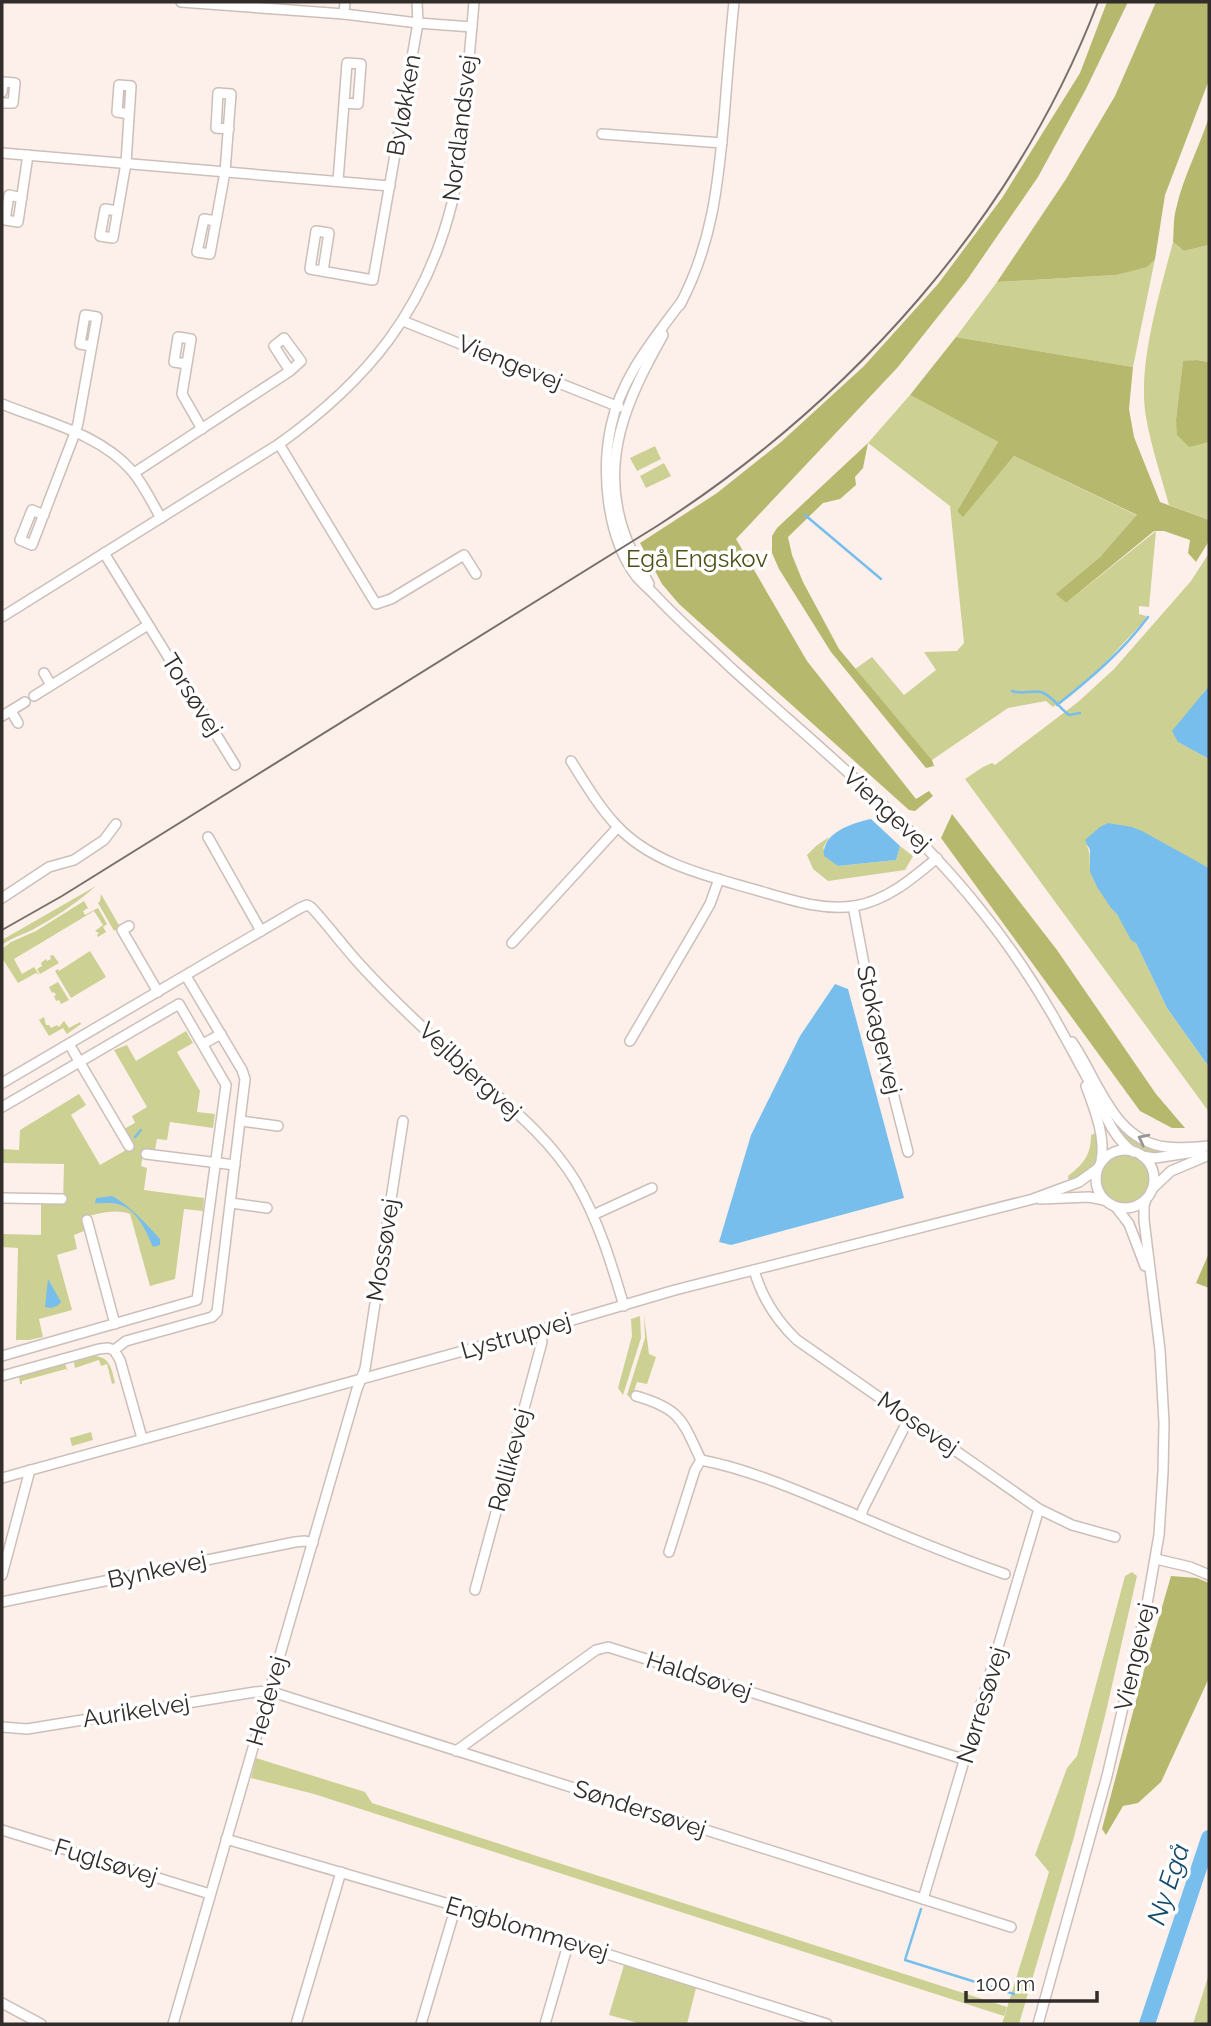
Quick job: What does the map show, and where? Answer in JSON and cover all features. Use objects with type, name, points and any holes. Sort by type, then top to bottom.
[{"type":"street","points":[[181,2],[233,4],[472,27]]},
{"type":"street","points":[[344,14],[345,2]]},
{"type":"street","name":"Byløkken","points":[[323,271],[373,280],[418,23],[417,2]]},
{"type":"street","name":"Nordlandsvej","points":[[2,617],[279,444],[312,421],[362,375],[403,321],[420,290],[434,260],[452,201],[462,139],[474,2]]},
{"type":"street","points":[[621,407],[636,364],[682,302],[707,242],[722,144],[733,2]]},
{"type":"street","points":[[2,92],[3,82],[15,83],[13,103],[2,103]]},
{"type":"street","points":[[338,181],[344,103]]},
{"type":"street","points":[[117,211],[129,114]]},
{"type":"street","points":[[216,221],[229,129]]},
{"type":"street","points":[[602,134],[722,144]]},
{"type":"street","name":"Byløkken","points":[[2,153],[390,186]]},
{"type":"street","points":[[22,198],[28,155]]},
{"type":"street","name":"Viengevej","points":[[403,321],[621,407],[615,466],[618,507],[628,543],[655,595],[673,615],[794,726],[857,780],[937,858],[1019,962],[1050,1011],[1113,1130],[1123,1143],[1137,1153]]},
{"type":"street","points":[[44,515],[75,433],[91,346]]},
{"type":"street","points":[[187,364],[182,394],[202,429]]},
{"type":"street","points":[[134,473],[290,371]]},
{"type":"street","points":[[2,404],[93,440],[109,450],[134,473],[161,518]]},
{"type":"street","points":[[279,444],[376,604],[391,599],[464,555],[476,574]]},
{"type":"street","name":"Torsøvej","points":[[104,553],[235,765]]},
{"type":"street","points":[[34,696],[148,625]]},
{"type":"street","points":[[44,673],[51,685]]},
{"type":"street","points":[[2,716],[25,702]]},
{"type":"street","points":[[11,711],[18,723]]},
{"type":"street","points":[[571,761],[618,828],[646,849],[719,879],[789,900],[829,907],[853,906],[878,899],[897,889],[937,858]]},
{"type":"street","points":[[2,898],[49,867],[74,860],[104,839],[117,824]]},
{"type":"street","points":[[512,943],[618,828]]},
{"type":"street","points":[[2,1083],[261,931],[208,837]]},
{"type":"street","points":[[630,1041],[698,925],[719,879]]},
{"type":"street","name":"Vejlbjergvej","points":[[261,931],[300,908],[307,905],[311,907],[390,996],[542,1139],[575,1181],[593,1215],[610,1258],[624,1306]]},
{"type":"street","name":"Stokagervej","points":[[853,906],[875,1022],[908,1152]]},
{"type":"street","points":[[129,926],[122,930],[158,992]]},
{"type":"street","points":[[2,1376],[101,1349],[114,1350],[126,1341],[215,1315],[241,1121],[244,1077],[186,976]]},
{"type":"street","points":[[2,1107],[179,1004],[226,1084],[197,1300],[2,1356]]},
{"type":"street","points":[[1050,1011],[1083,1058],[1116,1116],[1129,1131],[1146,1142],[1165,1147],[1209,1150]]},
{"type":"street","points":[[203,1044],[220,1034]]},
{"type":"street","points":[[69,1044],[129,1146]]},
{"type":"street","name":"Viengevej","points":[[1077,1062],[1097,1121],[1102,1149],[1099,1166]]},
{"type":"street","points":[[241,1121],[278,1126]]},
{"type":"street","name":"Mossøvej","points":[[362,1379],[402,1121]]},
{"type":"street","points":[[1209,1150],[1171,1171],[1159,1180],[1146,1199],[1132,1207],[1115,1207],[1104,1200],[1096,1186],[1095,1177],[1099,1166],[1106,1157],[1116,1152],[1137,1153],[1155,1158],[1209,1150]]},
{"type":"street","points":[[1137,1153],[1152,1169],[1152,1189]]},
{"type":"street","points":[[146,1154],[235,1166]]},
{"type":"street","name":"Lystrupvej","points":[[2,1478],[675,1290],[1033,1199],[1079,1182],[1099,1166]]},
{"type":"street","points":[[593,1215],[652,1188]]},
{"type":"street","name":"Lystrupvej","points":[[1033,1199],[1089,1197],[1104,1200]]},
{"type":"street","points":[[2,1198],[62,1199]]},
{"type":"street","name":"Viengevej","points":[[1038,2024],[1107,1776],[1156,1559],[1164,1423],[1160,1350],[1144,1220],[1146,1199]]},
{"type":"street","points":[[231,1203],[267,1208]]},
{"type":"street","name":"Viengevej","points":[[1115,1207],[1129,1224],[1150,1281]]},
{"type":"street","points":[[87,1220],[115,1324]]},
{"type":"street","name":"Mosevej","points":[[754,1270],[766,1300],[782,1326],[815,1353],[1040,1509],[1072,1525],[1115,1536]]},
{"type":"street","points":[[162,1310],[167,1329]]},
{"type":"street","name":"Røllikevej","points":[[475,1590],[542,1342],[539,1330]]},
{"type":"street","points":[[51,1342],[56,1361]]},
{"type":"street","points":[[114,1350],[120,1360],[142,1438]]},
{"type":"street","name":"Hedevej","points":[[173,2024],[362,1379]]},
{"type":"street","points":[[636,1396],[666,1406],[676,1413],[701,1460],[767,1480],[1005,1574]]},
{"type":"street","points":[[861,1517],[909,1418]]},
{"type":"street","points":[[669,1552],[695,1470],[701,1460]]},
{"type":"street","points":[[2,1574],[30,1470]]},
{"type":"street","name":"Nørresøvej","points":[[923,1899],[1040,1509]]},
{"type":"street","name":"Bynkevej","points":[[2,1602],[295,1542],[313,1544]]},
{"type":"street","points":[[1156,1559],[1190,1567],[1209,1575]]},
{"type":"street","name":"Haldsøvej","points":[[456,1751],[596,1650],[608,1647],[966,1760]]},
{"type":"street","name":"Aurikelvej","points":[[2,1727],[27,1729],[269,1691]]},
{"type":"street","name":"Søndersøvej","points":[[269,1691],[1011,1927]]},
{"type":"street","name":"Fuglsøvej","points":[[2,1830],[210,1894]]},
{"type":"street","name":"Engblommevej","points":[[226,1839],[456,1906],[827,2024]]},
{"type":"street","points":[[296,2024],[341,1872]]},
{"type":"street","points":[[421,2024],[456,1906]]},
{"type":"street","points":[[545,2024],[569,1941]]},
{"type":"street","points":[[2,2003],[41,2024]]},
{"type":"green space","name":"Egå Engskov","points":[[1107,2],[1128,2],[1086,89],[1038,177],[967,280],[898,367],[736,539],[807,661],[916,799],[929,791],[933,796],[915,811],[909,810],[679,604],[662,584],[640,543],[717,493],[781,442],[864,366],[938,284],[1002,198],[1080,73]]},
{"type":"green space","points":[[1156,2],[1209,2],[1209,80],[1165,195],[1155,259],[1147,267],[1116,275],[997,282],[1066,179],[1115,96]]},
{"type":"green space","points":[[1209,117],[1209,245],[1184,251],[1173,242],[1175,213]]},
{"type":"green space","points":[[1173,242],[1184,251],[1209,245],[1209,362],[1183,362],[1176,419],[1188,446],[1209,442],[1209,520],[1169,505],[1146,417],[1144,397],[1147,352]]},
{"type":"green space","points":[[1155,259],[1133,367],[956,337],[997,282],[1116,275]]},
{"type":"green space","points":[[956,337],[1133,367],[1129,409],[1134,437],[1160,502],[1209,520],[1209,541],[1196,562],[1188,553],[1190,540],[1164,531],[1154,531],[1066,603],[1056,594],[1100,557],[1137,515],[1014,456],[963,517],[957,511],[998,442],[910,395]]},
{"type":"green space","points":[[1183,361],[1209,362],[1209,442],[1189,447],[1177,435],[1176,419]]},
{"type":"green space","points":[[910,395],[998,442],[957,511],[963,516],[1014,456],[1138,516],[1100,557],[1057,594],[1066,603],[1156,531],[1149,607],[1139,606],[1139,614],[1146,616],[1145,620],[1090,679],[1053,707],[1046,701],[1008,708],[932,760],[855,669],[872,657],[904,695],[936,670],[924,652],[957,651],[964,643],[950,506],[868,443]]},
{"type":"green space","points":[[868,443],[863,468],[855,477],[856,485],[840,499],[823,503],[788,537],[803,582],[839,649],[932,760],[934,766],[926,768],[831,652],[779,569],[772,553],[772,536],[777,528]]},
{"type":"green space","points":[[655,446],[661,459],[637,471],[630,458]]},
{"type":"green space","points":[[664,463],[671,476],[646,488],[640,476]]},
{"type":"green space","points":[[1209,553],[1209,686],[1178,742],[1209,759],[1209,868],[1132,827],[1087,846],[1090,870],[1096,884],[1136,943],[1167,1008],[1209,1067],[1209,1112],[965,779],[983,767],[992,763],[995,765],[1078,702],[1114,669],[1191,581]]},
{"type":"green space","points":[[952,814],[1057,950],[1156,1094],[1185,1128],[1172,1128],[1140,1111],[941,838]]},
{"type":"green space","points":[[829,837],[823,848],[838,866],[896,860],[900,846],[913,856],[905,870],[828,881],[813,869],[807,855]]},
{"type":"green space","points":[[96,886],[57,915],[2,945],[2,940]]},
{"type":"green space","points":[[101,894],[120,927],[114,931],[98,903]]},
{"type":"green space","points":[[84,901],[88,908],[83,911],[85,915],[98,908],[107,924],[103,927],[106,932],[98,937],[99,933],[95,931],[103,925],[94,911],[14,959],[22,974],[34,967],[39,975],[36,973],[18,983],[2,958],[2,949]]},
{"type":"green space","points":[[90,951],[106,977],[71,998],[55,971]]},
{"type":"green space","points":[[53,955],[59,963],[40,974],[37,969],[42,966],[41,963],[51,959],[50,956]]},
{"type":"green space","points":[[58,982],[69,1000],[61,1004],[59,1000],[56,1001],[56,995],[49,987]]},
{"type":"green space","points":[[44,1017],[46,1025],[51,1028],[57,1025],[59,1027],[64,1021],[69,1028],[80,1022],[81,1024],[67,1034],[63,1028],[49,1036],[39,1020]]},
{"type":"green space","points":[[186,1031],[193,1043],[177,1052],[200,1091],[197,1112],[215,1114],[213,1128],[170,1122],[167,1140],[157,1139],[155,1150],[144,1149],[141,1166],[147,1168],[144,1190],[204,1198],[203,1211],[184,1209],[175,1279],[150,1286],[130,1214],[99,1213],[81,1218],[84,1231],[74,1235],[77,1249],[57,1255],[72,1310],[39,1319],[43,1337],[16,1340],[18,1248],[2,1247],[2,1234],[41,1235],[41,1204],[63,1204],[64,1164],[2,1163],[2,1149],[19,1150],[20,1130],[79,1094],[86,1105],[71,1115],[100,1165],[133,1146],[124,1129],[135,1123],[132,1116],[147,1107],[114,1050],[127,1045],[136,1061]]},
{"type":"green space","points":[[1118,1123],[1125,1131],[1187,1149],[1152,1154],[1130,1143],[1114,1125]]},
{"type":"green space","points":[[1096,1133],[1094,1164],[1084,1174],[1069,1182],[1068,1176],[1085,1159],[1090,1149],[1091,1135]]},
{"type":"green space","points":[[1125,1155],[1134,1156],[1142,1162],[1148,1170],[1148,1188],[1142,1196],[1134,1202],[1125,1203],[1116,1202],[1108,1196],[1102,1188],[1101,1179],[1102,1170],[1108,1162],[1116,1156]]},
{"type":"green space","points":[[1209,1253],[1209,1288],[1196,1283]]},
{"type":"green space","points":[[644,1315],[649,1354],[656,1357],[647,1384],[637,1382],[633,1400],[627,1395],[645,1338]]},
{"type":"green space","points":[[640,1316],[641,1338],[623,1395],[618,1388],[632,1336],[631,1319]]},
{"type":"green space","points":[[94,1356],[107,1361],[115,1383],[112,1384],[107,1364],[101,1366],[99,1360],[75,1368],[74,1362]]},
{"type":"green space","points":[[65,1364],[68,1371],[66,1369],[22,1381],[20,1384],[19,1377]]},
{"type":"green space","points":[[91,1432],[93,1440],[72,1446],[70,1438]]},
{"type":"green space","points":[[1132,1572],[1137,1576],[1074,1837],[1019,2024],[1002,2024],[1049,1872],[1035,1855],[1067,1768],[1077,1756],[1125,1576]]},
{"type":"green space","points":[[1171,1576],[1197,1578],[1209,1583],[1209,1678],[1161,1782],[1138,1803],[1123,1806],[1106,1835],[1102,1829]]},
{"type":"green space","points":[[256,1758],[365,1792],[372,1803],[1007,2007],[1004,2016],[314,1794],[251,1778]]},
{"type":"green space","points":[[624,1965],[696,1988],[687,2024],[642,2024],[609,2015]]},
{"type":"green space","points":[[1209,1974],[1209,2024],[1193,2024]]},
{"type":"water","points":[[1209,686],[1209,759],[1178,742],[1172,731]]},
{"type":"water","points":[[871,819],[900,846],[896,860],[838,866],[824,856],[827,841],[839,830]]},
{"type":"water","points":[[1108,823],[1142,831],[1209,868],[1209,1067],[1167,1008],[1136,943],[1131,940],[1090,872],[1090,850],[1085,840]]},
{"type":"water","points":[[835,984],[848,989],[904,1198],[731,1245],[719,1242],[751,1135],[800,1036]]},
{"type":"water","points":[[112,1196],[143,1221],[160,1239],[160,1245],[153,1247],[140,1221],[124,1206],[95,1203],[96,1198]]},
{"type":"water","points":[[48,1279],[61,1302],[51,1308],[45,1307]]},
{"type":"waterway","points":[[805,515],[881,579]]},
{"type":"waterway","points":[[1057,705],[1106,664],[1148,617]]},
{"type":"waterway","points":[[1012,691],[1041,692],[1069,715],[1080,713]]},
{"type":"waterway","points":[[135,1137],[141,1130]]},
{"type":"waterway","name":"Ny Egå","points":[[1147,2024],[1209,1838]]},
{"type":"waterway","points":[[921,1909],[905,1960],[1014,1994]]},
{"type":"tram line","points":[[2,930],[62,896],[657,526],[728,476],[796,422],[860,362],[919,298],[973,230],[1021,158],[1063,82],[1098,2]]}]
